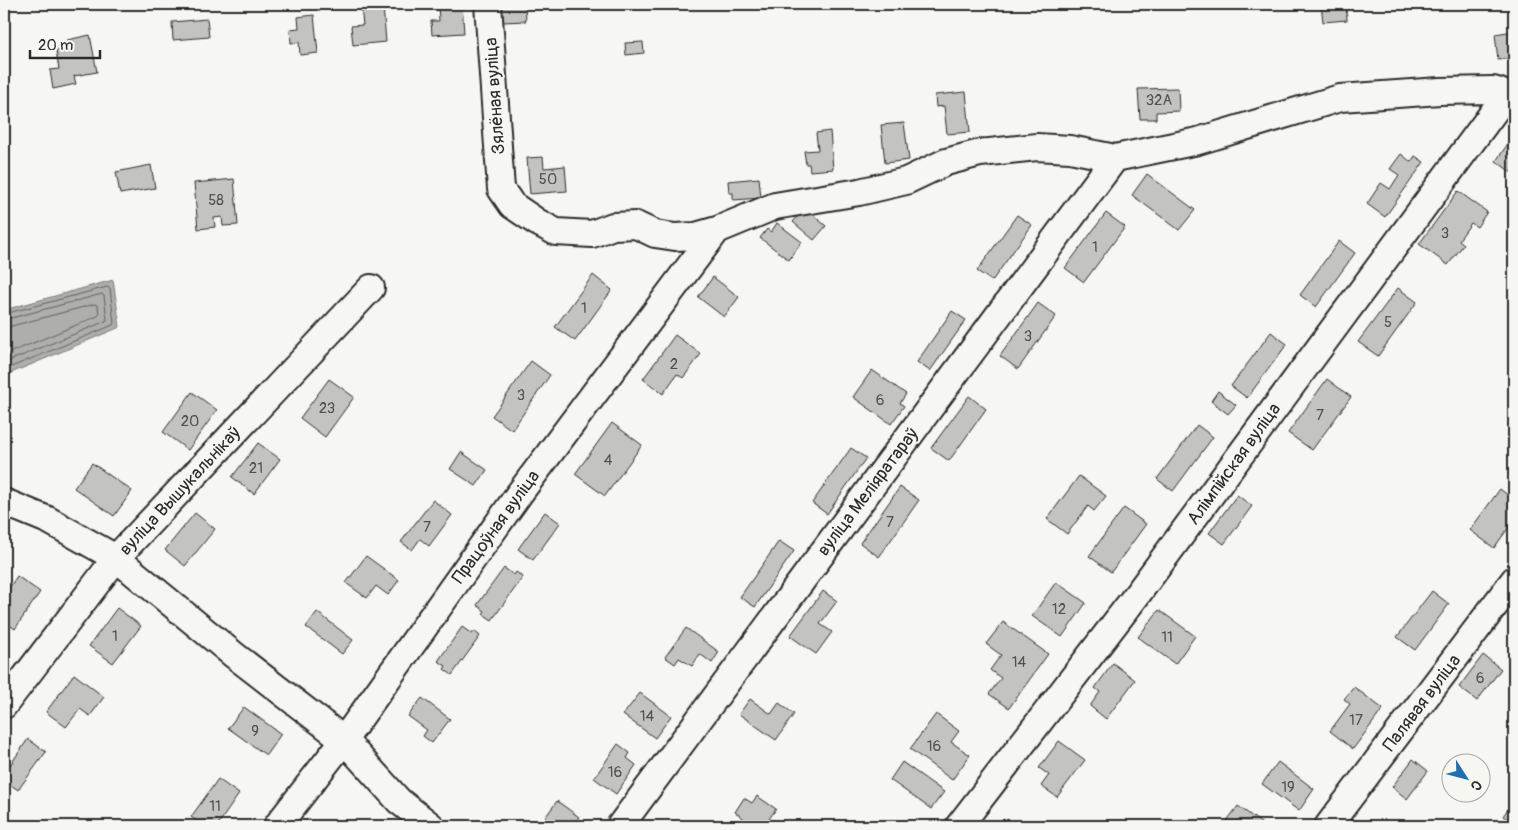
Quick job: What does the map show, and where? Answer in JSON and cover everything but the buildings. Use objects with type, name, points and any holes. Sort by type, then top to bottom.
[{"type":"street","name":"Зялёная вуліца","points":[[488,4],[501,189],[512,205],[556,232],[592,234],[613,226],[636,225],[655,234],[675,237],[696,236],[717,230]]},
{"type":"street","name":"Алімпійская вуліца","points":[[959,826],[1142,588],[1504,98],[1500,92],[1493,90],[1440,91],[1340,98],[1198,140],[1115,158]]},
{"type":"street","points":[[717,230],[775,206],[859,192],[906,181],[946,162],[980,153],[1036,147],[1070,149],[1115,158]]},
{"type":"street","name":"вуліца Меліяратараў","points":[[620,826],[1115,158]]},
{"type":"street","name":"Працоўная вуліца","points":[[277,826],[344,740],[519,494],[717,230]]},
{"type":"street","name":"вуліца Вышукальнікаў","points":[[4,705],[116,558],[371,288]]},
{"type":"street","points":[[4,502],[48,520],[116,558],[234,655],[344,740],[399,801],[431,826]]},
{"type":"street","name":"Палявая вуліца","points":[[1328,826],[1514,580]]},
{"type":"water","points":[[113,280],[120,327],[4,376],[4,310]]}]
